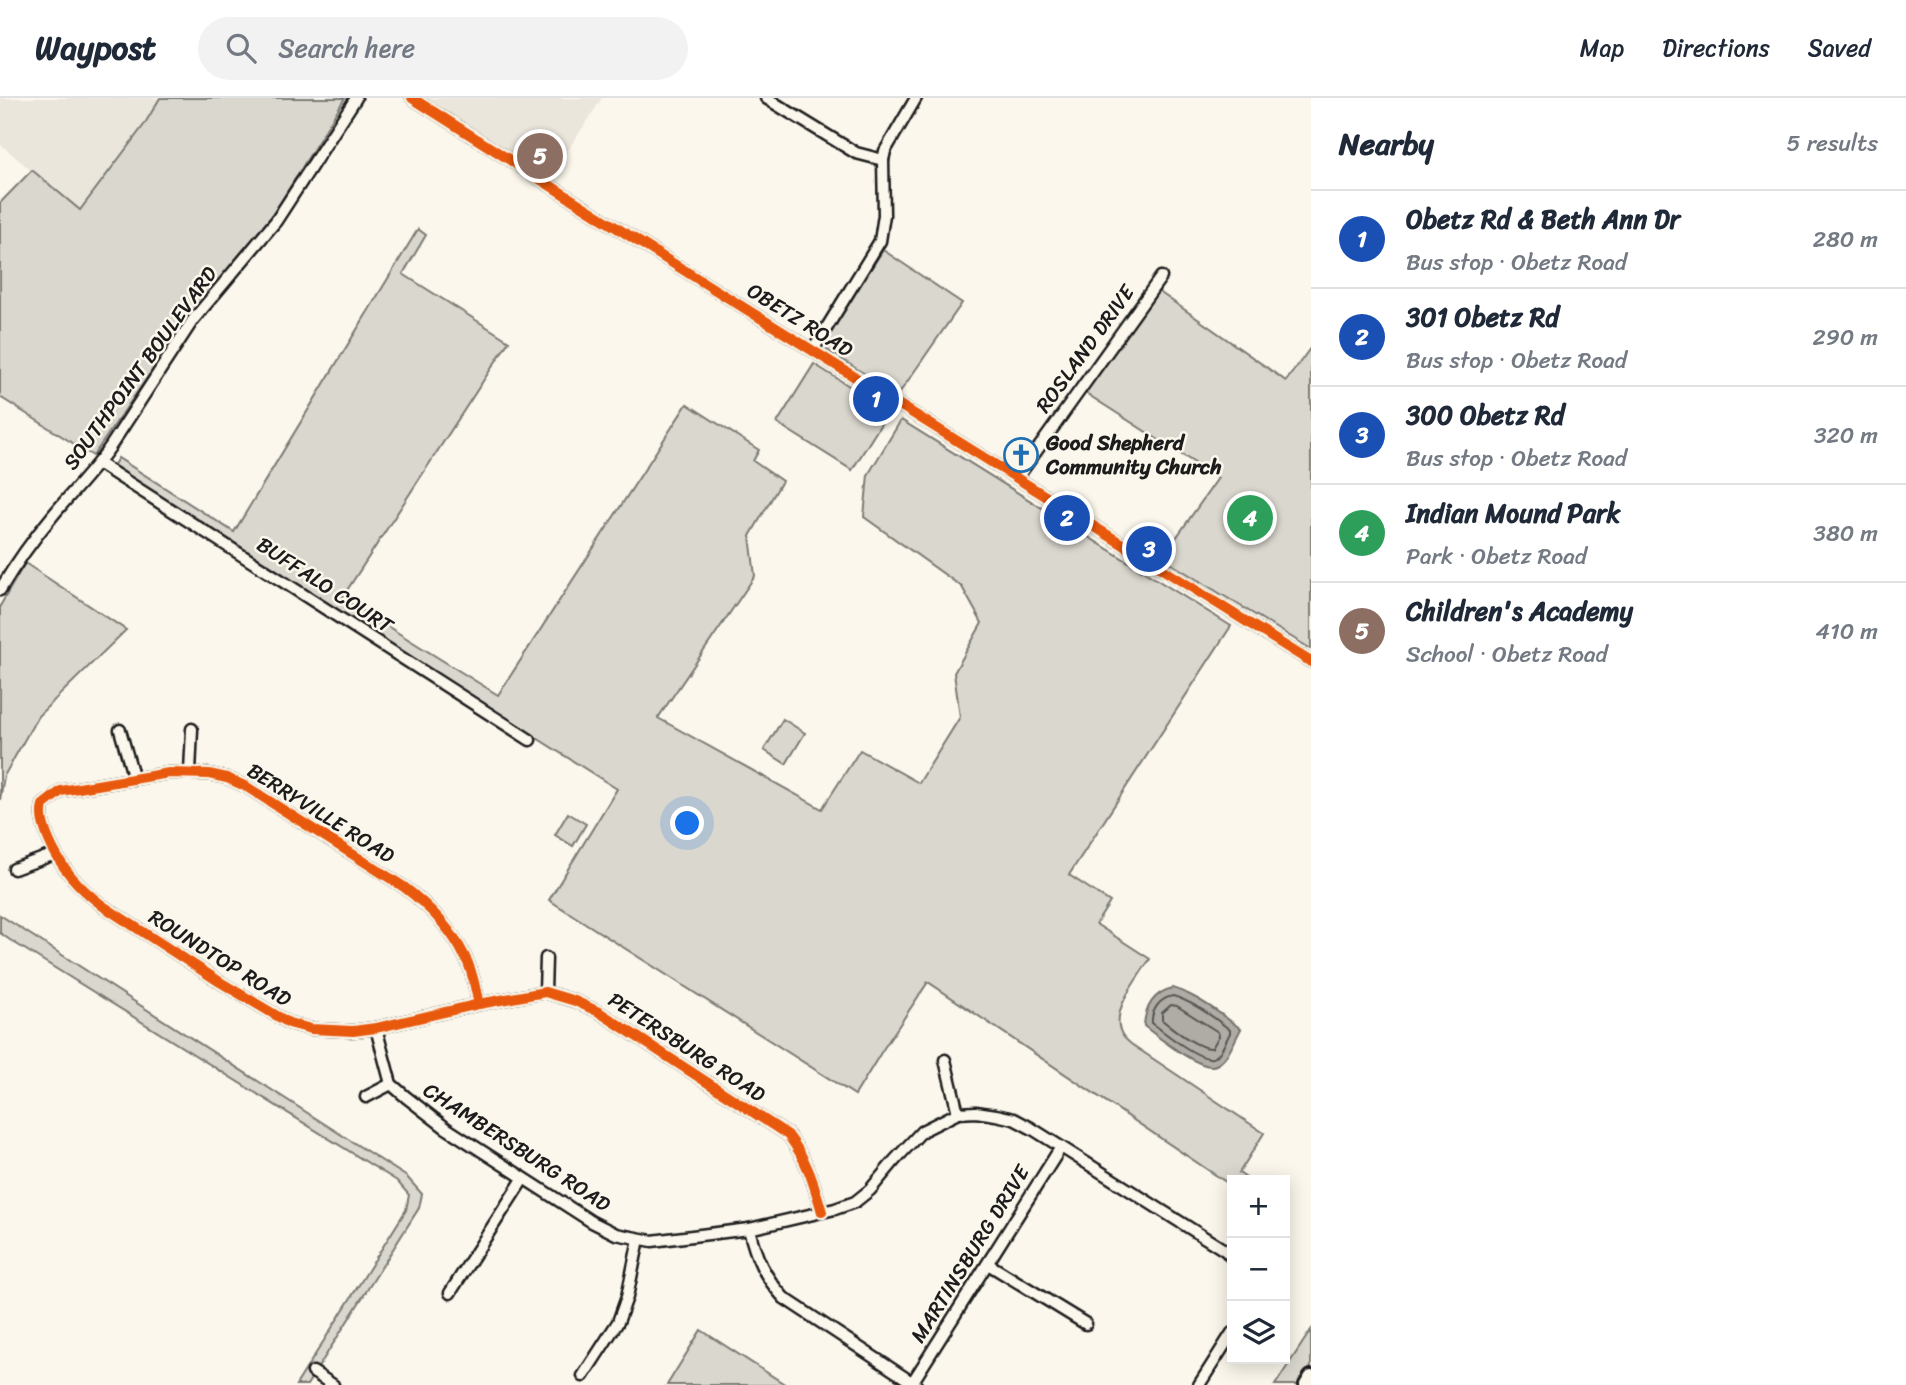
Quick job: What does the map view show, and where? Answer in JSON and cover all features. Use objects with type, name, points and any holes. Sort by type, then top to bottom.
[{"type":"street","name":"SOUTHPOINT BOULEVARD","points":[[0,590],[23,554],[98,463],[193,320],[276,221],[356,98]]},
{"type":"street","name":"OBETZ ROAD","points":[[412,98],[1311,662]]},
{"type":"street","points":[[766,98],[856,153],[883,160]]},
{"type":"street","points":[[813,350],[880,241],[884,215],[883,160],[912,99]]},
{"type":"street","name":"ROSLAND DRIVE","points":[[1017,478],[1161,277]]},
{"type":"street","name":"BUFFALO COURT","points":[[98,463],[530,740]]},
{"type":"street","points":[[190,772],[192,729]]},
{"type":"street","points":[[120,730],[134,779]]},
{"type":"street","name":"BERRYVILLE ROAD","points":[[41,810],[47,801],[61,791],[169,772],[190,772],[227,778],[247,787],[427,904],[440,918],[466,958],[479,1004]]},
{"type":"street","name":"ROUNDTOP ROAD","points":[[41,810],[43,825],[55,854],[75,883],[103,906],[289,1023],[311,1029],[353,1031],[479,1004]]},
{"type":"street","points":[[14,869],[55,854]]},
{"type":"street","points":[[545,992],[546,958]]},
{"type":"street","name":"PETERSBURG ROAD","points":[[479,1004],[545,992],[576,1001],[599,1012],[788,1135],[801,1152],[822,1212]]},
{"type":"street","name":"CHAMBERSBURG ROAD","points":[[376,1028],[391,1084],[446,1128],[523,1179],[616,1234],[653,1241],[749,1230],[855,1202],[870,1191],[922,1131],[958,1113],[976,1112],[1014,1119],[1227,1252]]},
{"type":"street","points":[[945,1060],[958,1113]]},
{"type":"street","points":[[366,1097],[391,1084]]},
{"type":"street","name":"MARTINSBURG DRIVE","points":[[914,1384],[1061,1147]]},
{"type":"street","points":[[450,1293],[523,1179]]},
{"type":"street","points":[[749,1230],[756,1258],[769,1282],[784,1298],[914,1384]]},
{"type":"street","points":[[583,1377],[618,1322],[627,1297],[639,1239]]},
{"type":"street","points":[[988,1264],[1086,1324]]},
{"type":"street","points":[[1199,1385],[1227,1341]]},
{"type":"street","points":[[313,1373],[333,1385]]},
{"type":"street","points":[[1306,1385],[1311,1377]]},
{"type":"shaded area","points":[[0,98],[160,98],[144,125],[79,211],[0,144]]},
{"type":"shaded area","points":[[160,98],[345,98],[272,216],[194,310],[93,456],[0,397],[0,203],[32,170],[80,210],[144,125]]},
{"type":"shaded area","points":[[423,98],[602,98],[550,178]]},
{"type":"shaded area","points":[[418,229],[426,235],[403,274],[509,341],[342,598],[498,695],[687,404],[759,450],[753,461],[782,481],[750,536],[755,576],[658,718],[822,809],[860,750],[919,783],[960,717],[954,673],[982,623],[962,587],[864,517],[868,475],[901,420],[1231,626],[1069,875],[1110,902],[1096,924],[1150,959],[1121,1007],[1119,1027],[1124,1037],[1264,1133],[1239,1173],[1242,1175],[1227,1175],[1227,1183],[928,982],[855,1095],[549,900],[617,789],[112,468],[118,458],[234,532]]},
{"type":"shaded area","points":[[883,250],[962,303],[898,395],[827,350],[827,338]]},
{"type":"shaded area","points":[[1158,291],[1286,381],[1311,347],[1311,649],[1162,558],[1218,478],[1084,392]]},
{"type":"shaded area","points":[[814,364],[889,411],[852,470],[777,423]]},
{"type":"shaded area","points":[[25,563],[126,630],[38,716],[4,776],[0,800],[0,606]]},
{"type":"shaded area","points":[[783,719],[805,733],[786,764],[764,750]]},
{"type":"shaded area","points":[[568,813],[586,824],[573,846],[555,835]]},
{"type":"shaded area","points":[[0,915],[407,1177],[422,1194],[419,1208],[307,1385],[296,1385],[406,1210],[409,1195],[397,1181],[10,940],[0,933]]},
{"type":"shaded area","points":[[701,1330],[786,1385],[667,1385]]},
{"type":"shaded area","points":[[1311,1330],[1311,1367],[1299,1385],[1275,1385]]},
{"type":"water","points":[[1173,988],[1200,1000],[1241,1029],[1228,1054],[1216,1065],[1209,1066],[1190,1058],[1144,1026],[1152,1001]]},
{"type":"cycle path","points":[[412,98],[1311,662]]},
{"type":"cycle path","points":[[479,1004],[470,968],[459,946],[439,918],[422,902],[404,887],[247,787],[209,774],[169,773],[61,791],[43,805],[43,822],[48,838],[64,867],[86,891],[103,906],[289,1023],[311,1029],[353,1031],[545,992],[575,1001],[599,1012],[788,1135],[809,1171],[822,1212]]},
{"type":"place","name":"Children's Academy","points":[[540,156]]},
{"type":"place","name":"Obetz Rd & Beth Ann Dr","points":[[876,399]]},
{"type":"place","name":"Good Shepherd Community Church","points":[[1021,455]]},
{"type":"place","name":"301 Obetz Rd","points":[[1067,518]]},
{"type":"place","name":"Indian Mound Park","points":[[1250,518]]},
{"type":"place","name":"300 Obetz Rd","points":[[1149,549]]}]
